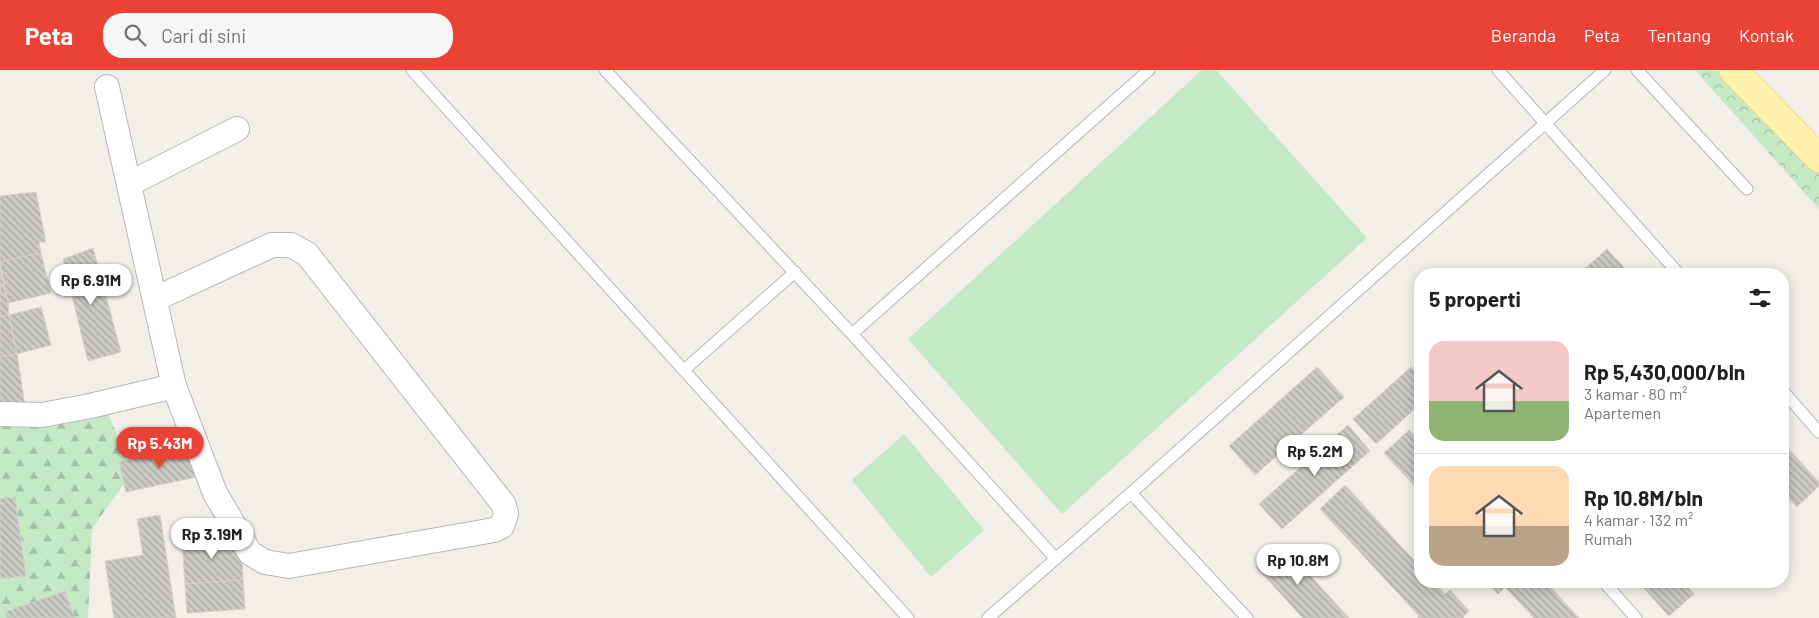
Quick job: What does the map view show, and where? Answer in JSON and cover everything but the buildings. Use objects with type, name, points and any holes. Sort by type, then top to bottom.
[{"type":"main road","points":[[1733,70],[1819,158]]},
{"type":"street","points":[[107,87],[174,386],[215,493],[250,553],[265,562],[290,566],[494,530],[502,526],[506,514],[504,505],[307,254],[291,245],[272,245],[155,299]]},
{"type":"street","points":[[129,184],[237,129]]},
{"type":"street","points":[[0,414],[42,415],[90,406],[174,386]]},
{"type":"lane","points":[[412,70],[908,618]]},
{"type":"lane","points":[[605,70],[795,272],[1056,559]]},
{"type":"lane","points":[[852,334],[1149,70]]},
{"type":"lane","points":[[1498,70],[1674,268]]},
{"type":"lane","points":[[988,618],[1131,493],[1605,70]]},
{"type":"lane","points":[[1637,70],[1747,189]]},
{"type":"lane","points":[[684,370],[795,272]]},
{"type":"lane","points":[[1789,398],[1819,432]]},
{"type":"lane","points":[[1131,493],[1247,618]]},
{"type":"lane","points":[[1609,588],[1636,618]]},
{"type":"green space","points":[[1202,70],[1216,70],[1367,238],[1062,514],[908,339]]},
{"type":"green space","points":[[1695,70],[1733,70],[1819,158],[1819,209]]},
{"type":"green space","points":[[100,394],[132,472],[92,529],[88,618],[0,618],[0,410]]},
{"type":"green space","points":[[904,434],[984,530],[931,577],[852,480]]}]
